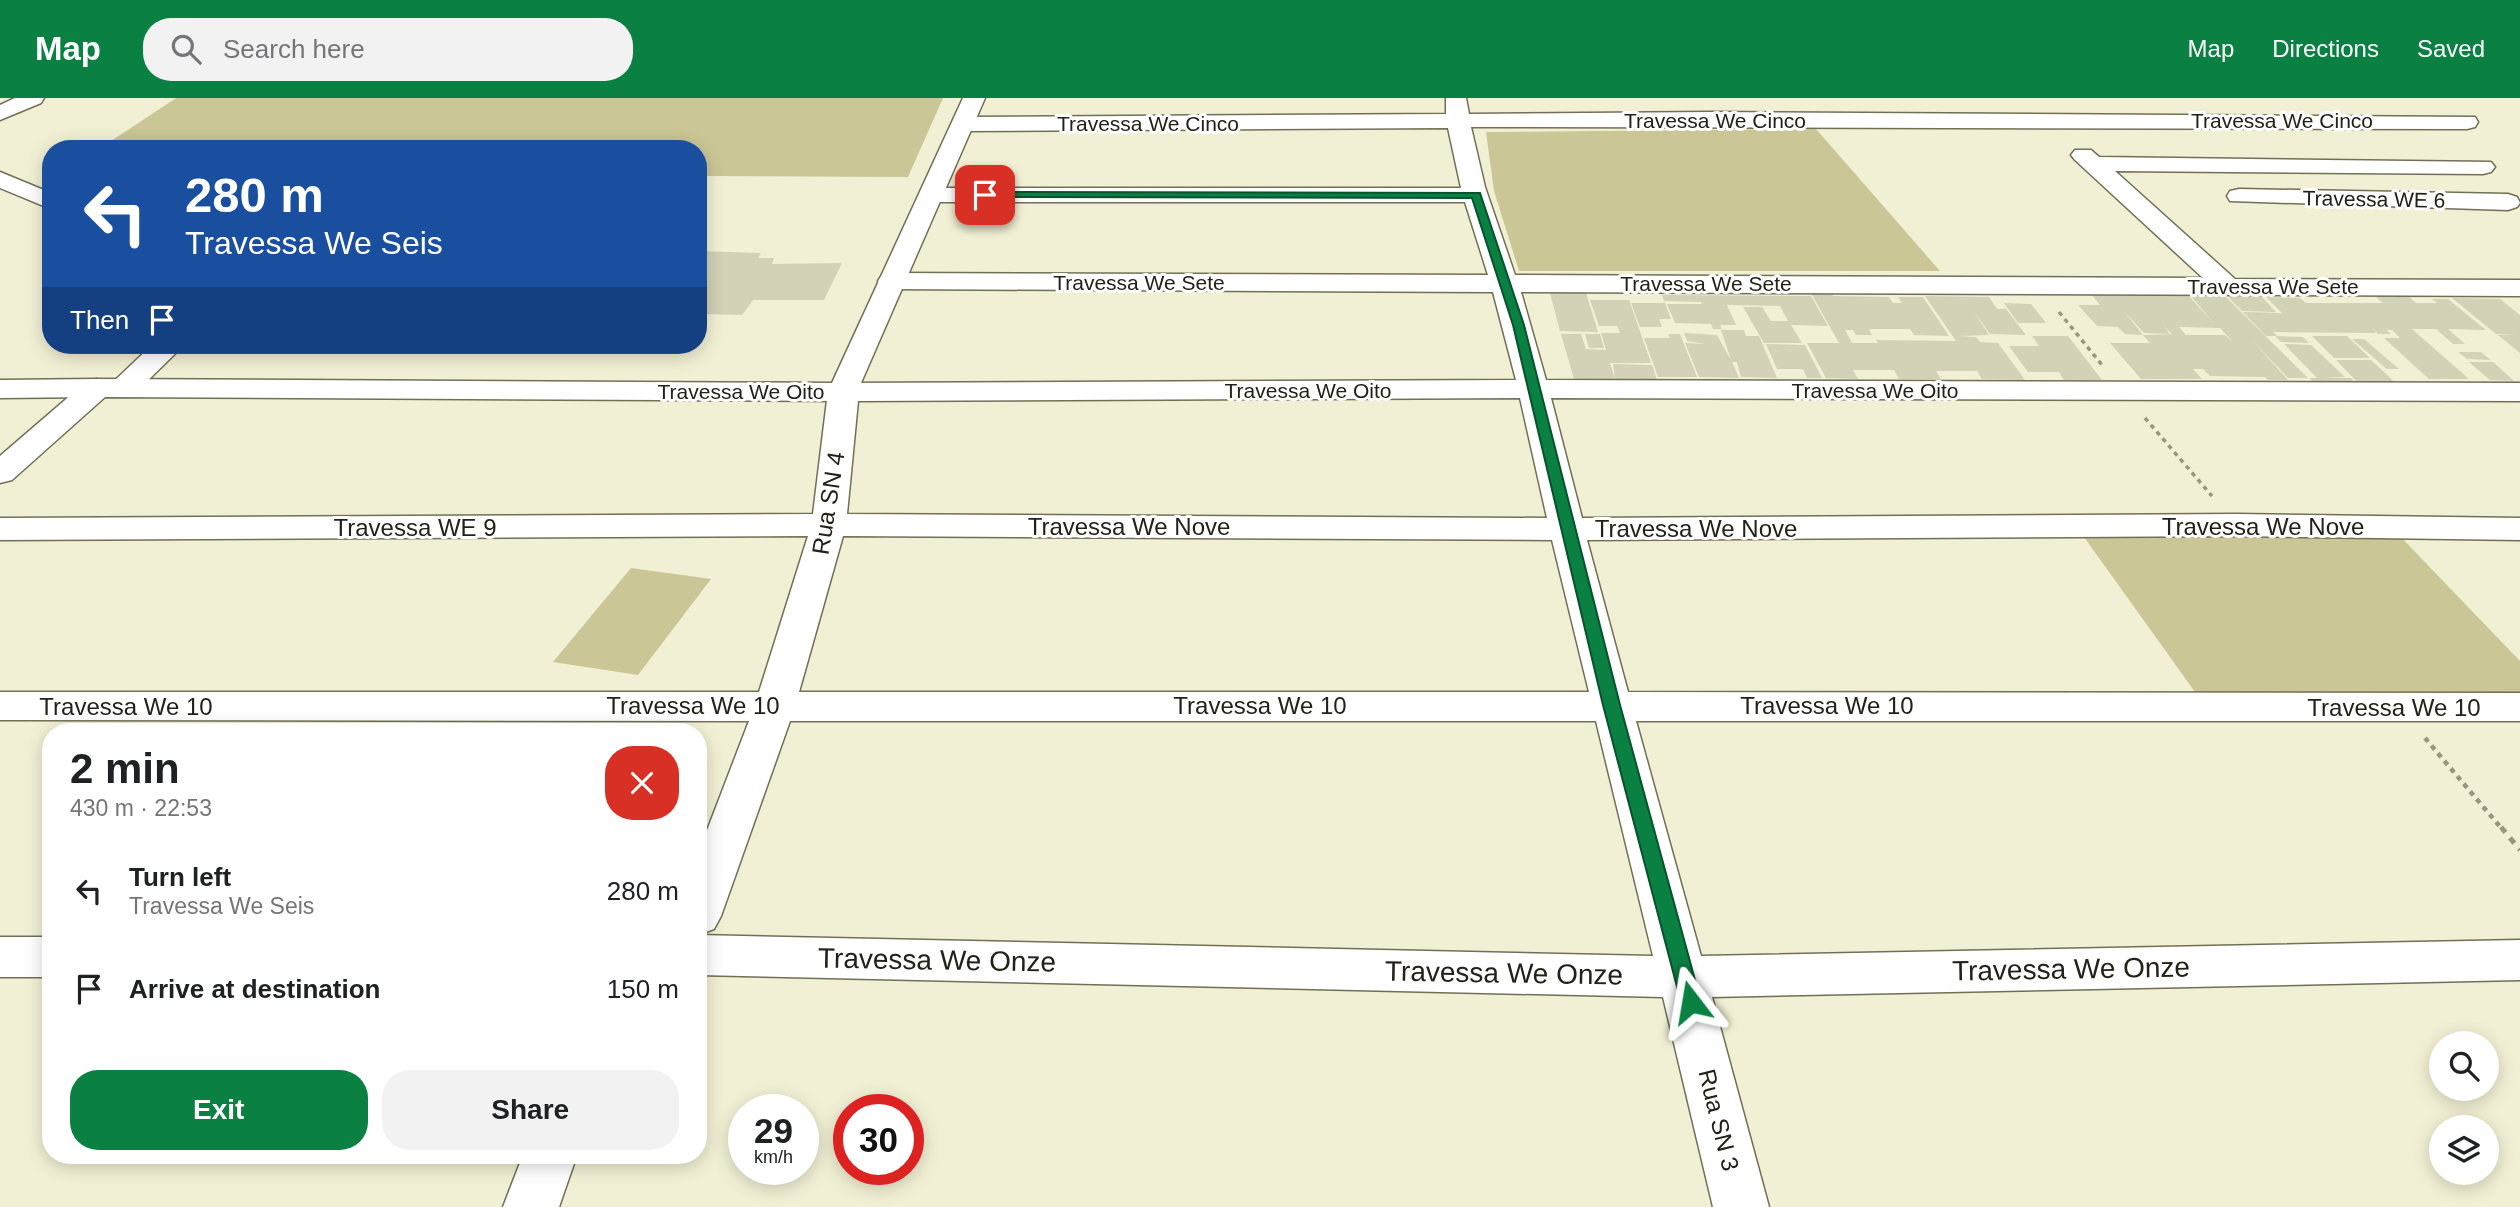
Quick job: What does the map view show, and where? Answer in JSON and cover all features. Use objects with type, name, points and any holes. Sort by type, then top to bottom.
[{"type":"street","points":[[0,113],[33,98]]},
{"type":"street","name":"Rua SN 4","points":[[707,891],[775,705],[829,525],[843,392],[974,98]]},
{"type":"street","points":[[1871,98],[1889,120]]},
{"type":"street","points":[[1900,98],[1920,120]]},
{"type":"street","points":[[2387,98],[2479,160],[2514,210]]},
{"type":"street","points":[[2451,98],[2467,122],[2479,160]]},
{"type":"street","name":"Travessa We Cinco","points":[[963,124],[1457,111],[1889,120],[2467,122]]},
{"type":"street","name":"Rua SN 3","points":[[1457,111],[1477,195],[1518,325],[1741,1207]]},
{"type":"street","points":[[2046,121],[2226,285]]},
{"type":"street","points":[[2093,164],[2479,160]]},
{"type":"street","points":[[0,179],[42,198]]},
{"type":"street","points":[[931,195],[1477,195]]},
{"type":"street","name":"Travessa WE 6","points":[[2239,196],[2514,210]]},
{"type":"street","name":"Travessa We Sete","points":[[892,281],[2520,288]]},
{"type":"street","points":[[0,473],[157,354]]},
{"type":"street","name":"Travessa We Oito","points":[[0,389],[843,392],[1533,388],[2520,392]]},
{"type":"street","name":"Travessa We Nove","points":[[829,525],[1569,529],[2251,525],[2520,529]]},
{"type":"street","name":"Travessa WE 9","points":[[0,529],[829,525]]},
{"type":"street","name":"Travessa We 10","points":[[0,706],[2520,707]]},
{"type":"street","name":"Travessa We Onze","points":[[707,955],[1684,977],[2520,960]]},
{"type":"street","points":[[0,957],[42,957]]},
{"type":"street","points":[[531,1207],[547,1164]]},
{"type":"path","points":[[2400,708],[2520,850]]},
{"type":"shaded area","points":[[176,98],[943,98],[908,177],[707,176],[707,140],[113,140]]},
{"type":"shaded area","points":[[1816,129],[1940,271],[1519,271],[1494,191],[1486,132]]},
{"type":"shaded area","points":[[2079,530],[2395,531],[2520,661],[2520,699],[2200,699]]},
{"type":"shaded area","points":[[631,568],[711,579],[638,675],[553,662]]},
{"type":"building","points":[[707,251],[761,253],[758,258],[774,258],[772,264],[842,263],[824,300],[753,300],[742,315],[707,314]]},
{"type":"building","points":[[1550,293],[1586,293],[1598,332],[1560,331]]},
{"type":"building","points":[[1811,293],[1889,297],[1893,303],[1902,303],[1898,297],[1923,297],[1949,336],[1914,335],[1910,329],[1869,329],[1872,335],[1856,335],[1853,330],[1845,330],[1852,343],[1878,343],[1876,340],[1956,341],[1925,296],[1989,297],[1997,309],[2006,309],[2026,335],[1990,334],[1974,312],[1989,335],[1959,336],[1976,337],[1980,342],[1998,343],[2025,380],[1982,379],[1977,371],[1936,371],[1941,379],[1899,379],[1894,370],[1853,370],[1858,379],[1826,378],[1807,343],[1839,343]]},
{"type":"building","points":[[1662,295],[1811,296],[1828,326],[1791,325],[1802,343],[1764,343],[1743,307],[1762,307],[1771,321],[1788,321],[1780,306],[1727,305],[1736,325],[1720,325],[1722,329],[1713,329],[1711,324],[1675,323],[1667,304],[1702,304],[1664,301]]},
{"type":"building","points":[[2092,295],[2189,296],[2215,325],[2191,296],[2226,297],[2308,378],[2288,378],[2250,338],[2288,380],[2210,376],[2203,369],[2193,369],[2202,379],[2141,379],[2110,343],[2150,343],[2143,335],[2125,334],[2118,327],[2097,326],[2078,305],[2100,305]],"holes":[[[2124,311],[2144,333],[2170,334],[2163,325],[2172,334],[2177,334],[2143,335]],[[2179,327],[2220,328],[2233,342],[2225,335],[2186,335]]]},
{"type":"building","points":[[2226,295],[2260,295],[2276,312],[2242,311]]},
{"type":"building","points":[[2375,296],[2409,297],[2416,303],[2437,303],[2432,299],[2448,299],[2486,330],[2448,329],[2465,344],[2453,344],[2436,329],[2412,329],[2469,379],[2429,379],[2384,338],[2400,338],[2392,330],[2386,330],[2391,334],[2378,334],[2371,327],[2376,333],[2273,332],[2277,336],[2266,336],[2243,312],[2282,313],[2266,297],[2300,298],[2306,303],[2383,303]]},
{"type":"building","points":[[2452,298],[2500,299],[2520,315],[2520,353],[2498,335],[2516,335],[2496,334]]},
{"type":"building","points":[[1590,300],[1629,300],[1651,363],[1610,363],[1615,379],[1613,364],[1652,365],[1657,380],[1574,379],[1561,334],[1581,334],[1586,349],[1606,350],[1601,333],[1620,333],[1617,326],[1599,326]]},
{"type":"building","points":[[1631,303],[1665,303],[1671,319],[1659,319],[1662,327],[1640,327]]},
{"type":"building","points":[[2004,303],[2031,304],[2046,323],[2018,323]]},
{"type":"building","points":[[1721,330],[1744,330],[1746,336],[1759,336],[1777,378],[1741,377],[1737,362],[1732,362],[1739,378],[1699,377],[1685,343],[1706,344],[1687,341],[1684,333],[1717,335],[1731,360]]},
{"type":"building","points":[[1585,334],[1600,334],[1604,348],[1589,348]]},
{"type":"building","points":[[1668,334],[1680,334],[1697,377],[1658,377],[1644,338],[1670,338]]},
{"type":"building","points":[[2032,336],[2068,336],[2102,380],[2064,380],[2059,372],[2028,372],[2009,346],[2039,346]]},
{"type":"building","points":[[2275,336],[2303,337],[2309,343],[2281,342]]},
{"type":"building","points":[[2312,336],[2347,336],[2370,358],[2334,358]]},
{"type":"building","points":[[2352,339],[2364,339],[2399,369],[2387,369]]},
{"type":"building","points":[[1766,344],[1805,345],[1822,378],[1807,378],[1803,369],[1777,369]]},
{"type":"building","points":[[2284,344],[2311,345],[2345,377],[2323,378],[2351,378],[2360,387],[2317,386],[2309,378],[2317,378]]},
{"type":"building","points":[[2458,352],[2481,352],[2491,360],[2467,359]]},
{"type":"building","points":[[2336,360],[2371,360],[2400,387],[2362,387]]},
{"type":"building","points":[[2469,362],[2493,362],[2514,381],[2490,380]]},
{"type":"route","points":[[985,195],[1477,195],[1493,253],[1518,325],[1612,705],[1691,1002]]}]
